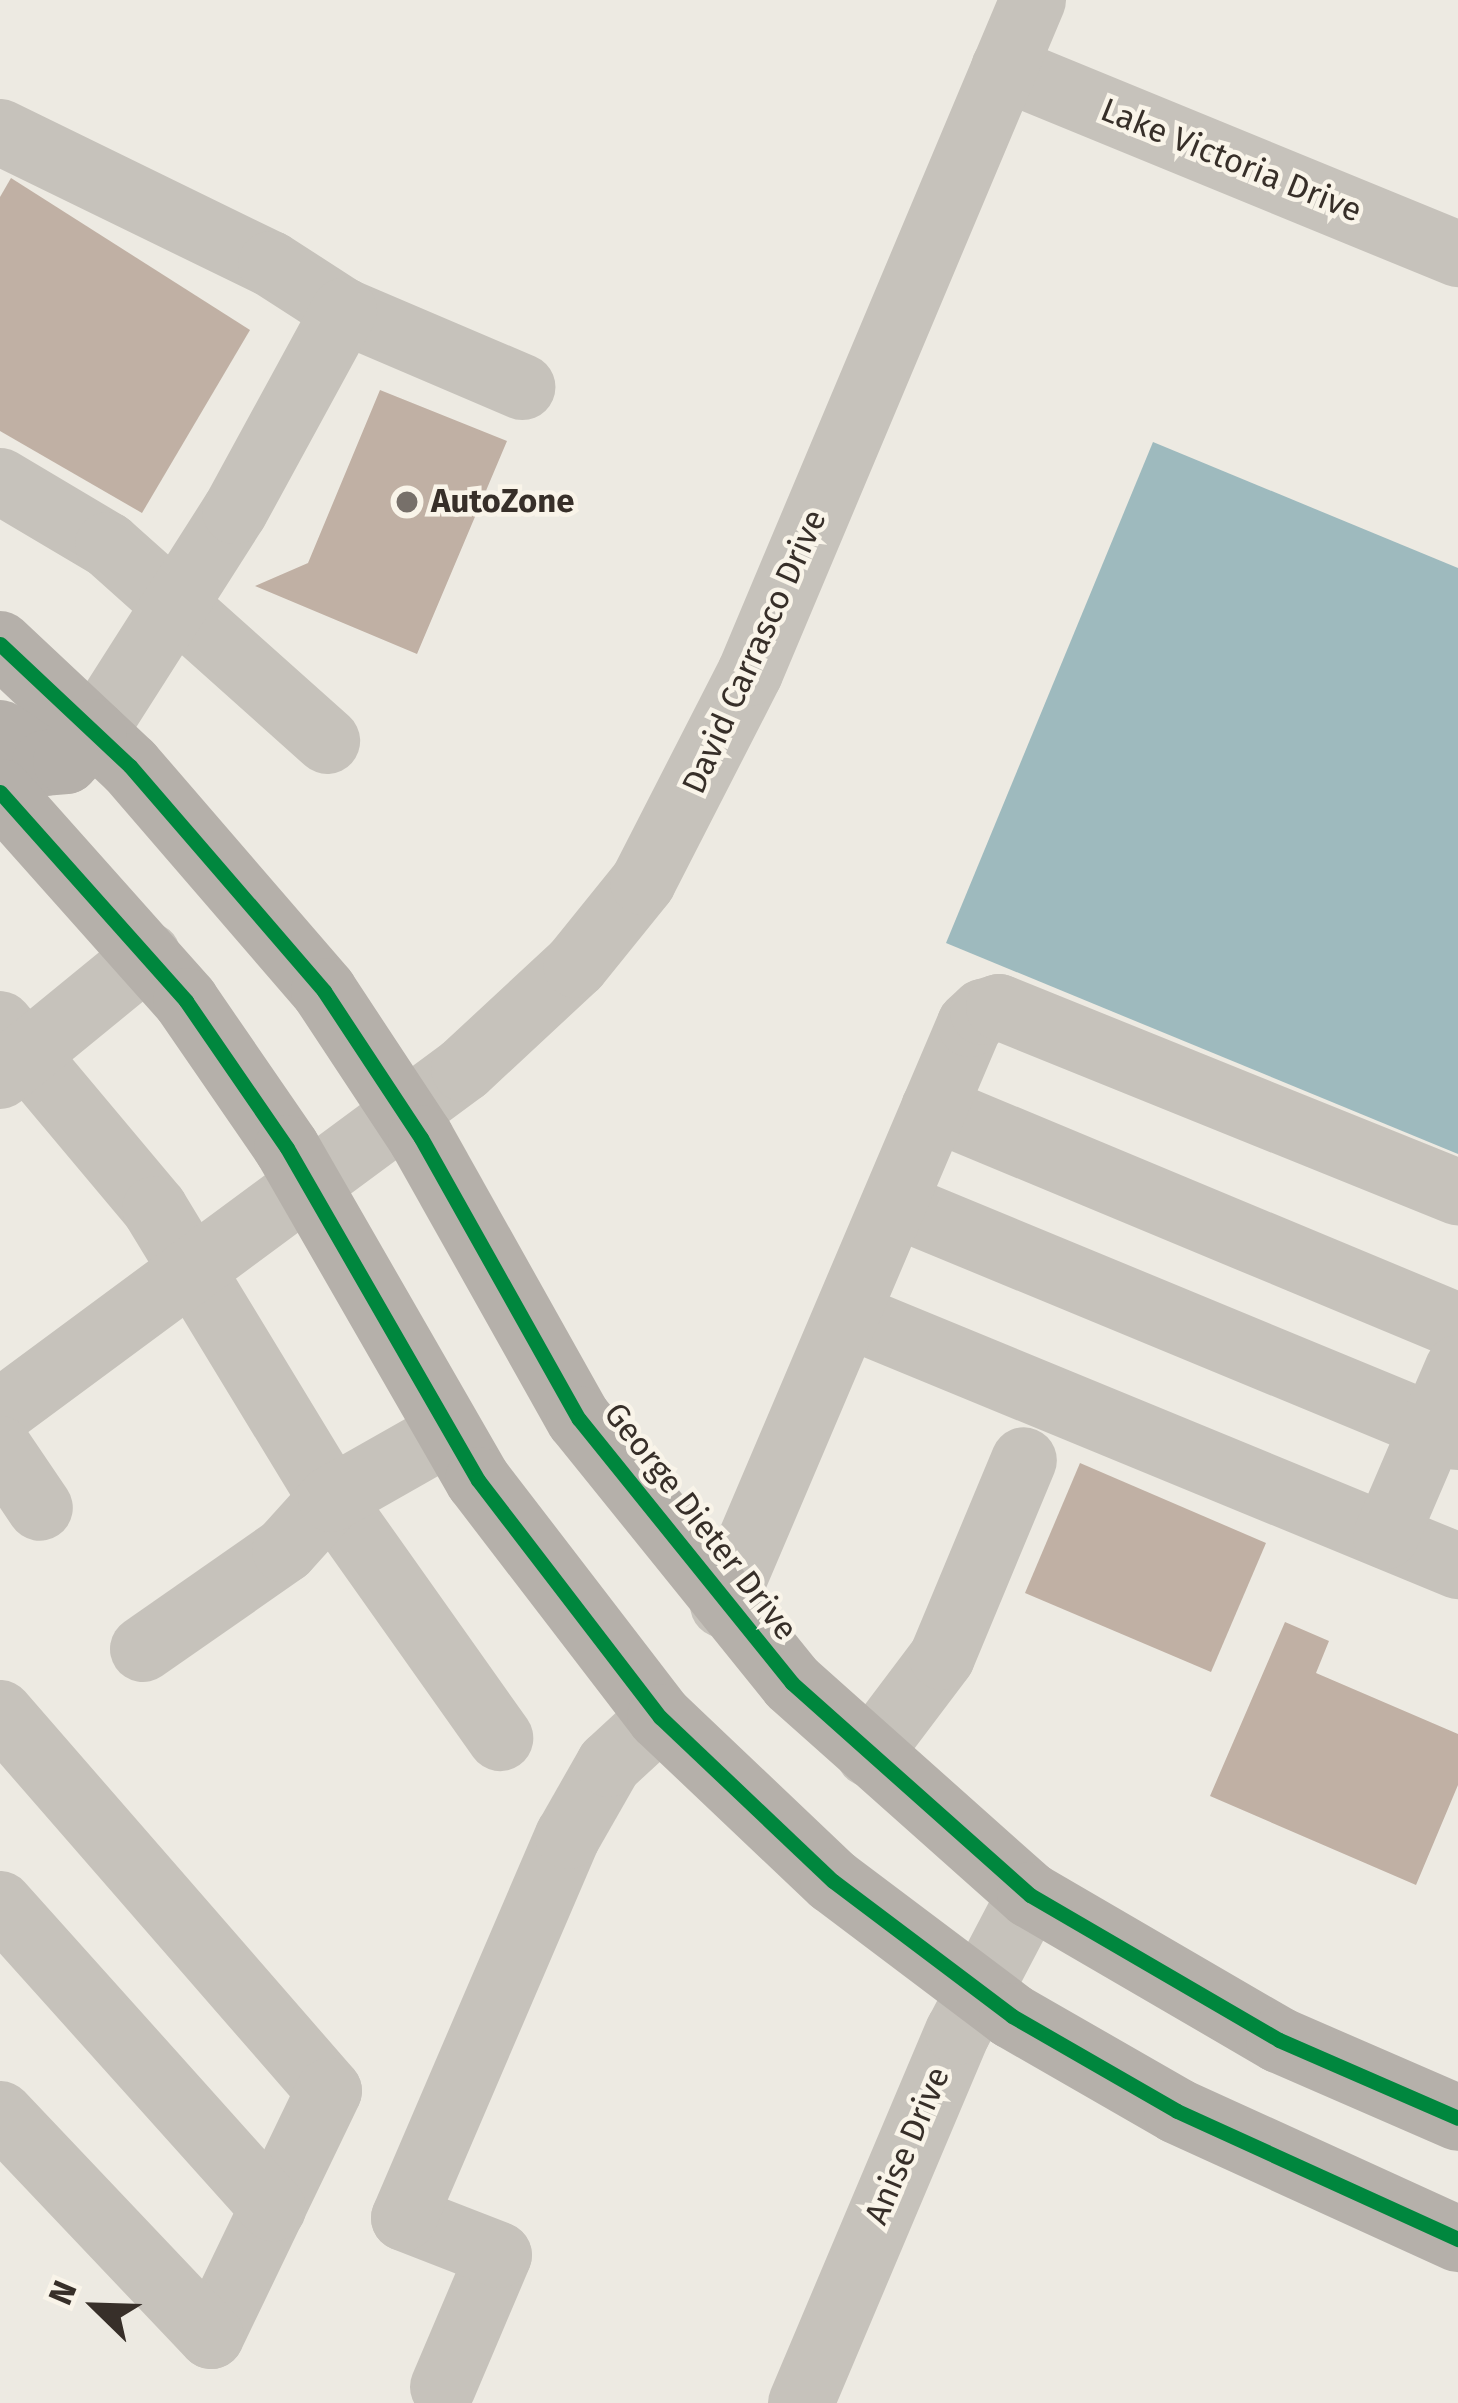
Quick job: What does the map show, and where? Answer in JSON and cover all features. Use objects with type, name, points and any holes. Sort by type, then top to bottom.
[{"type":"main road","name":"George Dieter Drive","points":[[0,644],[94,732],[230,874],[324,991],[404,1112],[579,1419],[723,1605],[869,1754],[1030,1895],[1279,2040],[1458,2118]]},
{"type":"main road","points":[[0,733],[45,763],[66,761],[94,732]]},
{"type":"main road","points":[[0,792],[148,955],[306,1179],[449,1432],[534,1561],[660,1717],[833,1881],[980,1995],[1177,2111],[1458,2240]]},
{"type":"street","name":"David Carrasco Drive","points":[[0,1412],[191,1263],[464,1069],[576,964],[679,823],[1033,0]]},
{"type":"street","name":"Lake Victoria Drive","points":[[1004,68],[1458,254]]},
{"type":"street","points":[[0,132],[271,264],[344,311],[522,387]]},
{"type":"street","points":[[94,732],[176,602],[344,311]]},
{"type":"street","points":[[0,482],[108,544],[327,741]]},
{"type":"street","points":[[148,955],[9,1051],[191,1263],[331,1499],[500,1738]]},
{"type":"street","points":[[723,1605],[970,1024],[999,1007],[1458,1192]]},
{"type":"street","points":[[934,1108],[1458,1327]]},
{"type":"street","points":[[894,1204],[1445,1432]]},
{"type":"street","points":[[848,1315],[1458,1566]]},
{"type":"street","points":[[1386,1536],[1445,1432],[1458,1368]]},
{"type":"street","points":[[143,1649],[286,1550],[331,1499],[449,1432]]},
{"type":"street","points":[[0,1449],[40,1508]]},
{"type":"street","points":[[869,1754],[941,1657],[1024,1460]]},
{"type":"street","points":[[0,1713],[329,2091],[211,2336],[0,2114]]},
{"type":"street","points":[[443,2387],[499,2255],[404,2218],[568,1836],[609,1764],[660,1717]]},
{"type":"street","name":"Anise Drive","points":[[801,2403],[980,1995],[1030,1895]]},
{"type":"street","points":[[0,1904],[273,2208]]},
{"type":"water","points":[[1153,442],[1458,568],[1458,1154],[946,943]]},
{"type":"building","points":[[11,178],[250,330],[142,513],[0,431],[0,197]]},
{"type":"building","name":"AutoZone","points":[[380,390],[507,441],[417,654],[255,586],[308,563]]},
{"type":"building","points":[[1080,1463],[1266,1543],[1211,1672],[1025,1593]]},
{"type":"building","points":[[1285,1622],[1329,1641],[1316,1673],[1458,1734],[1458,1785],[1416,1885],[1210,1796]]},
{"type":"cycle path","points":[[0,644],[130,766],[324,991],[421,1138],[579,1419],[792,1683],[1030,1895],[1279,2040],[1458,2118]]},
{"type":"cycle path","points":[[0,792],[186,1001],[287,1148],[478,1480],[660,1717],[833,1881],[1012,2016],[1177,2111],[1458,2239]]},
{"type":"place","name":"AutoZone","points":[[407,502]]}]
